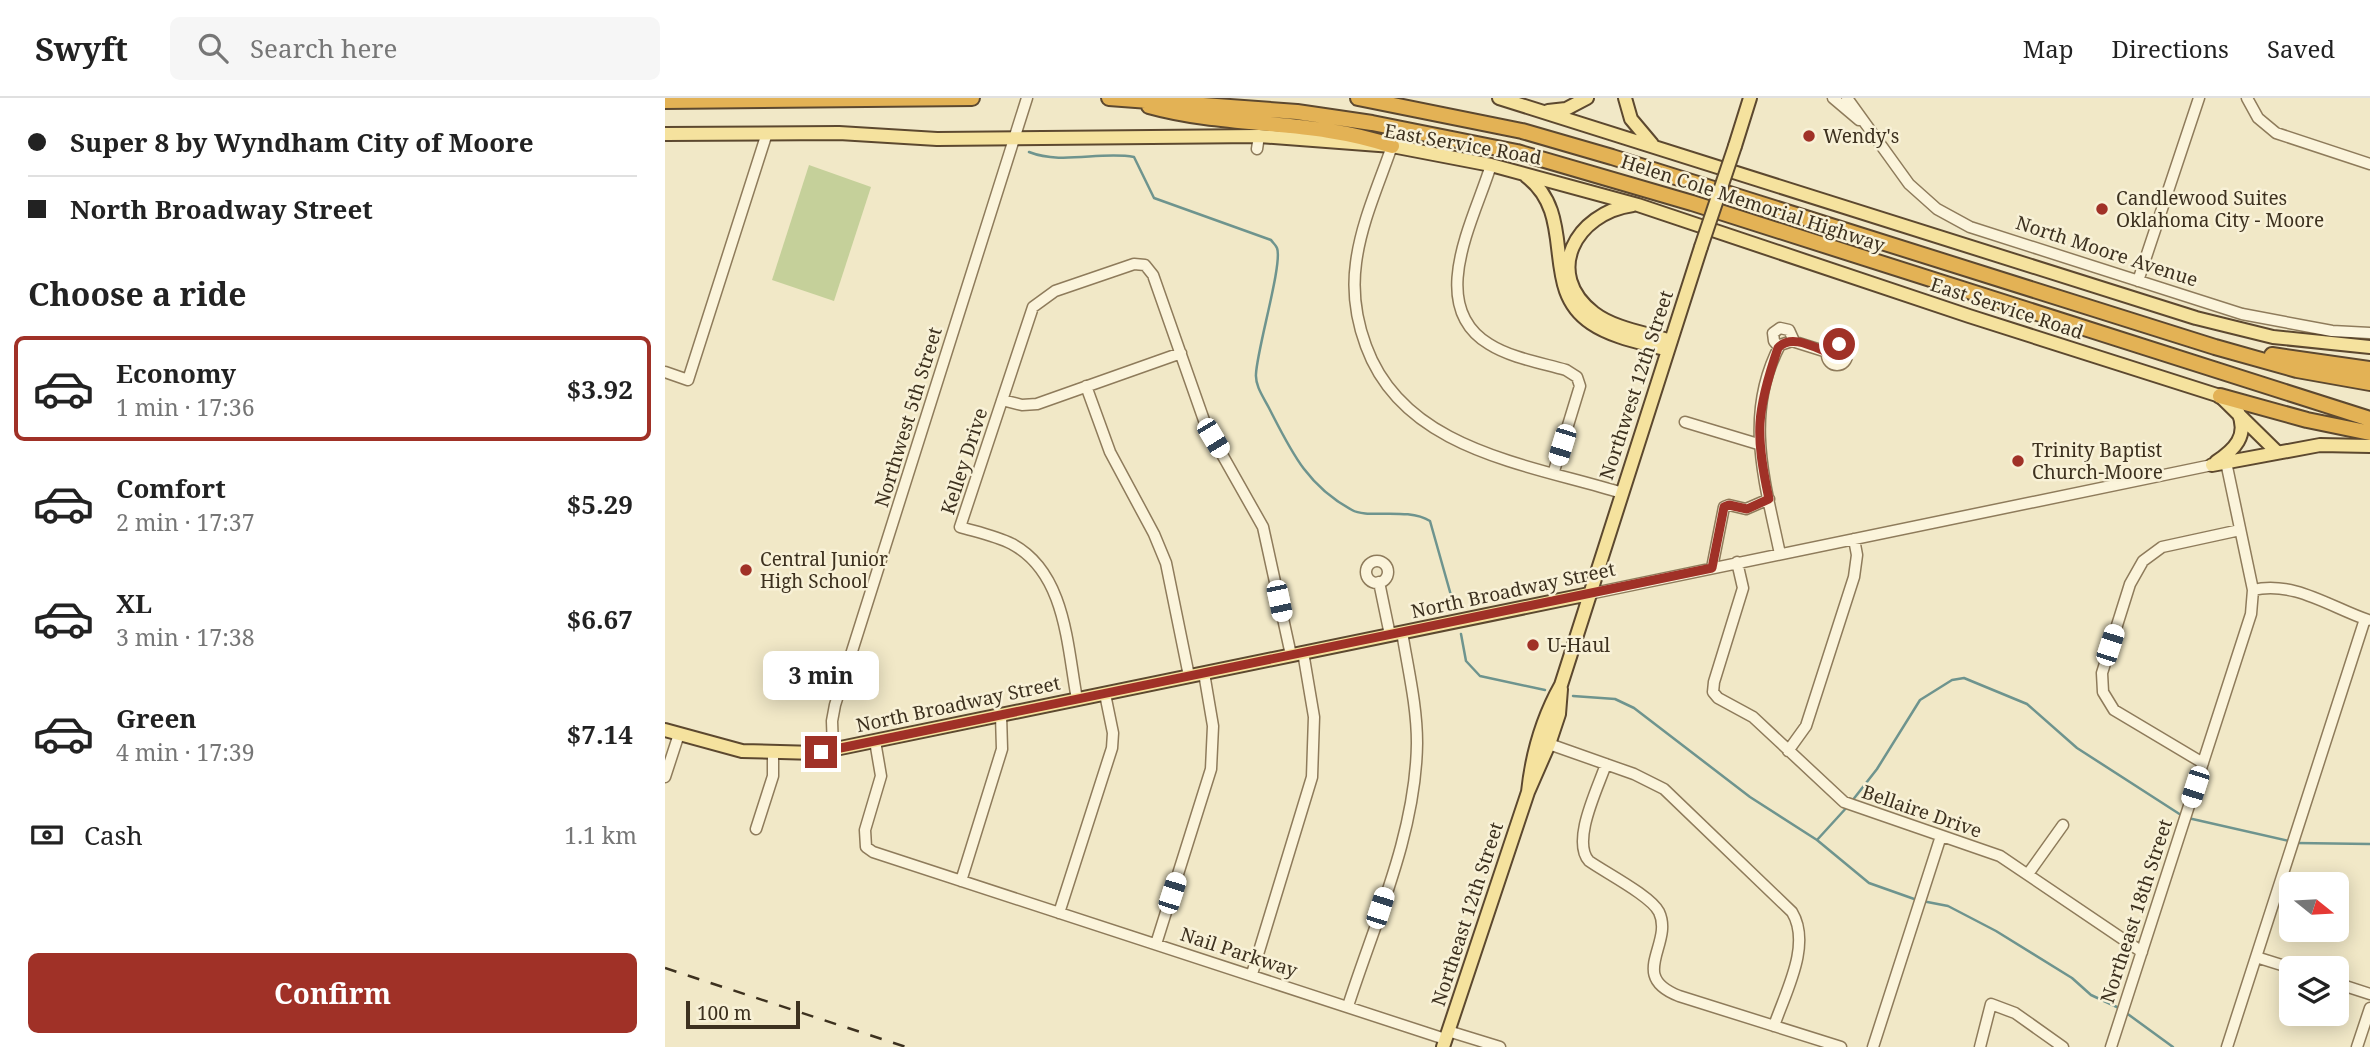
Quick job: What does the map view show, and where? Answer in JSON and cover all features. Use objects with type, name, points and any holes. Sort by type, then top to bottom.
[{"type":"highway","points":[[665,100],[972,98]]},
{"type":"highway","name":"Helen Cole Memorial Highway","points":[[1109,98],[1297,112],[1372,123],[1517,152],[1680,199],[2370,419]]},
{"type":"highway","points":[[1121,98],[1182,115],[1347,135],[1392,146]]},
{"type":"highway","name":"Helen Cole Memorial Highway","points":[[1358,98],[1498,125],[1599,153],[2215,347],[2297,370],[2370,383]]},
{"type":"highway","points":[[2215,347],[2370,369]]},
{"type":"highway","points":[[2220,396],[2307,420],[2370,433]]},
{"type":"main road","points":[[1499,98],[2208,321],[2273,337],[2370,347]]},
{"type":"main road","points":[[1544,112],[1566,109],[1587,98]]},
{"type":"main road","points":[[1625,98],[1635,126],[1655,147]]},
{"type":"main road","name":"Northwest 12th Street","points":[[1561,685],[1750,98]]},
{"type":"main road","name":"East Service Road","points":[[665,134],[767,133],[1392,146],[1491,165],[1638,205],[1969,316],[2220,396],[2237,409],[2277,452]]},
{"type":"main road","points":[[1520,171],[1537,184],[1551,205],[1564,285],[1577,310],[1598,327],[1670,346]]},
{"type":"main road","points":[[1638,205],[1609,210],[1588,223],[1573,247],[1571,278],[1579,296],[1599,316],[1670,346]]},
{"type":"main road","points":[[2212,465],[2231,452],[2239,440],[2242,423],[2237,409]]},
{"type":"main road","name":"North Broadway Street","points":[[2212,465],[2320,445],[2370,446]]},
{"type":"main road","name":"North Broadway Street","points":[[665,730],[726,748],[773,754],[833,749],[1589,594]]},
{"type":"main road","name":"Northeast 12th Street","points":[[1446,1039],[1543,744],[1547,710],[1561,685]]},
{"type":"street","name":"Northwest 5th Street","points":[[833,749],[832,721],[835,705],[1027,98]]},
{"type":"street","name":"North Moore Avenue","points":[[1833,98],[1871,133]]},
{"type":"street","name":"North Moore Avenue","points":[[1847,98],[1909,184],[1937,209],[1956,221],[2139,281],[2276,322],[2370,334]]},
{"type":"street","points":[[2139,281],[2199,98]]},
{"type":"street","points":[[2247,98],[2262,123],[2276,133],[2370,164]]},
{"type":"street","points":[[665,372],[688,380],[767,133]]},
{"type":"street","points":[[1392,146],[1360,242],[1355,274],[1355,306],[1369,354],[1388,387],[1415,417],[1430,428],[1490,454],[1622,493]]},
{"type":"street","points":[[1491,165],[1459,266],[1458,302],[1467,323],[1488,344],[1566,370],[1577,377],[1580,386],[1554,471]]},
{"type":"street","name":"Kelley Drive","points":[[1077,699],[1059,608],[1045,573],[1029,556],[1010,543],[960,527],[1030,313],[1039,299],[1127,266],[1139,264],[1147,267],[1181,353]]},
{"type":"street","points":[[1779,347],[1774,341],[1773,333],[1780,328],[1789,330],[1794,341]]},
{"type":"street","points":[[1780,554],[1758,444],[1761,404],[1779,347],[1787,341],[1794,341],[1827,352]]},
{"type":"street","points":[[1002,400],[1029,406],[1181,353],[1206,426],[1263,527],[1314,717],[1312,778],[1252,974]]},
{"type":"street","points":[[1086,386],[1110,452],[1154,534],[1166,563],[1189,676]]},
{"type":"street","points":[[1685,422],[1758,444]]},
{"type":"street","name":"Northeast 18th Street","points":[[2111,1047],[2251,614],[2253,590],[2226,462]]},
{"type":"street","name":"North Broadway Street","points":[[1589,594],[2212,465]]},
{"type":"street","points":[[1712,568],[1724,507],[1729,505],[1747,509],[1769,499]]},
{"type":"street","points":[[2203,763],[2114,710],[2103,692],[2102,673],[2130,584],[2143,561],[2162,547],[2241,530]]},
{"type":"street","points":[[1788,751],[1806,726],[1854,577],[1857,563],[1854,538]]},
{"type":"street","name":"Bellaire Drive","points":[[1737,562],[1744,588],[1713,691],[1721,700],[1744,709],[1845,802],[1860,810],[1996,854],[2141,952]]},
{"type":"street","points":[[1348,1006],[1402,841],[1413,791],[1416,726],[1396,633],[1379,582]]},
{"type":"street","points":[[2227,1047],[2368,620],[2287,590],[2272,587],[2253,590]]},
{"type":"street","points":[[1156,944],[1211,769],[1213,726],[1205,673]]},
{"type":"street","points":[[1059,913],[1112,748],[1113,733],[1105,694]]},
{"type":"street","points":[[961,881],[1002,749],[1001,715]]},
{"type":"street","points":[[665,777],[678,734]]},
{"type":"street","name":"Nail Parkway","points":[[875,741],[881,776],[865,830],[865,844],[873,852],[1446,1039],[1500,1047]]},
{"type":"street","points":[[1543,744],[1646,779],[1671,794],[1792,912],[1800,931],[1799,950],[1774,1026]]},
{"type":"street","points":[[756,829],[773,776],[773,754]]},
{"type":"street","points":[[1606,764],[1582,837],[1583,852],[1590,861],[1658,909],[1663,928],[1654,962],[1657,980],[1669,992],[1841,1047]]},
{"type":"street","points":[[2028,874],[2063,825]]},
{"type":"street","points":[[1873,1047],[1941,836]]},
{"type":"street","points":[[2256,957],[2279,964]]},
{"type":"street","points":[[2349,987],[2370,994]]},
{"type":"street","points":[[1980,1047],[1991,1004],[2015,1013],[2063,1047]]},
{"type":"street","points":[[2357,1047],[2370,1008]]},
{"type":"green space","points":[[809,165],[871,187],[834,301],[772,280]]},
{"type":"waterway","points":[[1029,152],[1068,158],[1134,157],[1154,198],[1271,240],[1277,248],[1278,257],[1257,362],[1256,378],[1260,392],[1302,466],[1312,479],[1336,500],[1352,510],[1367,514],[1410,515],[1430,521],[1454,606]]},
{"type":"waterway","points":[[1461,634],[1466,661],[1480,676],[1545,690]]},
{"type":"waterway","points":[[1852,801],[1877,769],[1920,700],[1952,680],[1964,678],[2027,704],[2077,748],[2181,815]]},
{"type":"waterway","points":[[1573,696],[1615,699],[1634,708],[1750,797],[1817,840],[1869,883],[1917,900],[1948,906],[1996,931],[2072,978],[2091,995],[2119,1008]]},
{"type":"waterway","points":[[1817,840],[1848,806]]},
{"type":"waterway","points":[[2188,818],[2289,841]]},
{"type":"waterway","points":[[2296,843],[2370,844]]},
{"type":"waterway","points":[[2125,1012],[2173,1047]]},
{"type":"railway","points":[[665,968],[906,1047]]},
{"type":"place","name":"Wendy's","points":[[1809,136]]},
{"type":"place","name":"Candlewood Suites Oklahoma City - Moore","points":[[2102,209]]},
{"type":"place","name":"Trinity Baptist Church-Moore","points":[[2018,461]]},
{"type":"place","name":"Central Junior High School","points":[[746,570]]},
{"type":"place","name":"U-Haul","points":[[1533,645]]},
{"type":"route","points":[[821,752],[1712,568],[1714,546],[1724,507],[1729,505],[1747,509],[1769,499],[1758,444],[1758,430],[1762,402],[1778,348],[1784,342],[1792,341],[1827,352],[1832,345],[1839,344]]}]
